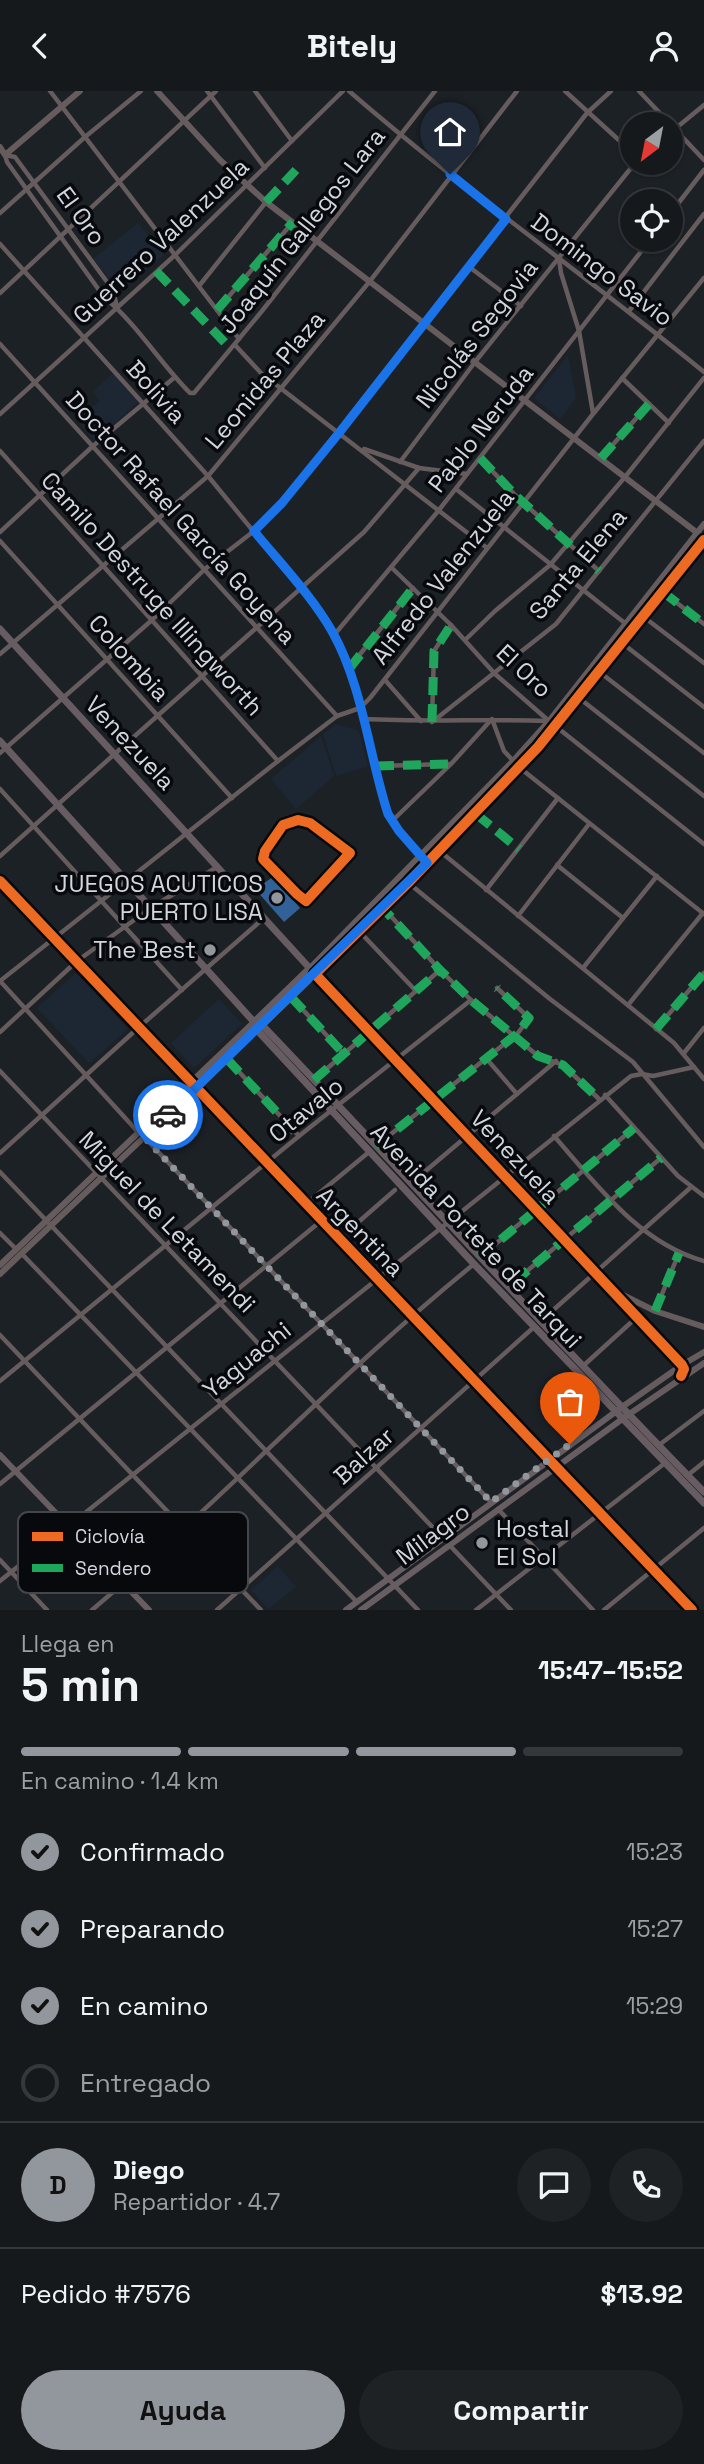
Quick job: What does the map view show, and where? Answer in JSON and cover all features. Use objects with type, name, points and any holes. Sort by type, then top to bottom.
[{"type":"main road","name":"Venezuela","points":[[0,629],[312,971]]},
{"type":"main road","name":"Avenida Portete de Tarqui","points":[[2,747],[58,805],[254,1022],[314,1080],[335,1108]]},
{"type":"main road","points":[[260,1028],[312,971]]},
{"type":"main road","points":[[254,1022],[312,971]]},
{"type":"main road","name":"Avenida Portete de Tarqui","points":[[260,1028],[373,1148],[448,1221],[541,1321],[618,1410]]},
{"type":"main road","name":"Avenida Portete de Tarqui","points":[[373,1148],[474,1264],[625,1417],[704,1503]]},
{"type":"main road","points":[[548,1460],[618,1410]]},
{"type":"main road","name":"Avenida Portete de Tarqui","points":[[625,1417],[659,1445],[704,1492]]},
{"type":"main road","name":"Milagro","points":[[363,1610],[625,1417]]},
{"type":"main road","points":[[0,1455],[54,1512]]},
{"type":"main road","name":"Milagro","points":[[346,1610],[548,1460]]},
{"type":"main road","points":[[133,1593],[149,1610]]},
{"type":"street","points":[[50,91],[239,339]]},
{"type":"street","points":[[3,157],[80,91]]},
{"type":"street","points":[[0,213],[141,91]]},
{"type":"street","points":[[157,91],[220,160],[266,202],[704,539],[556,727],[520,768],[383,908],[312,971]]},
{"type":"street","points":[[0,293],[209,93],[216,91]]},
{"type":"street","points":[[255,91],[292,141]]},
{"type":"street","name":"Guerrero Valenzuela","points":[[0,414],[175,255],[343,91]]},
{"type":"street","name":"Domingo Savio","points":[[349,91],[506,219],[629,311],[704,372]]},
{"type":"street","name":"Joaquín Gallegos Lara","points":[[197,392],[435,91]]},
{"type":"street","name":"Leonidas Plaza","points":[[0,653],[208,476],[370,281],[450,174],[517,91]]},
{"type":"street","points":[[565,91],[620,142]]},
{"type":"street","points":[[2,747],[63,698],[152,620],[205,569],[254,531],[282,503],[587,113],[611,91]]},
{"type":"street","points":[[639,91],[657,112]]},
{"type":"street","points":[[209,93],[265,168]]},
{"type":"street","points":[[683,123],[704,106]]},
{"type":"street","points":[[683,140],[704,160]]},
{"type":"street","name":"El Oro","points":[[0,148],[3,157],[104,297],[117,307],[190,393],[197,392]]},
{"type":"street","name":"El Oro","points":[[3,157],[15,157],[113,291],[117,307]]},
{"type":"street","points":[[683,197],[704,170]]},
{"type":"street","name":"Nicolás Segovia","points":[[400,463],[475,362],[626,175]]},
{"type":"street","points":[[199,286],[266,202]]},
{"type":"street","points":[[629,311],[704,214]]},
{"type":"street","points":[[217,310],[293,222]]},
{"type":"street","name":"Bolivia","points":[[0,244],[208,476],[300,588],[334,635],[349,669],[382,795],[392,821],[427,863]]},
{"type":"street","name":"Pablo Neruda","points":[[334,635],[456,489],[641,252]]},
{"type":"street","points":[[559,259],[579,331],[593,414]]},
{"type":"street","points":[[468,266],[521,306]]},
{"type":"street","name":"Alfredo Valenzuela","points":[[0,981],[337,716],[359,708],[385,680],[523,502],[704,278]]},
{"type":"street","name":"Doctor Rafael García Goyena","points":[[0,344],[337,716]]},
{"type":"street","points":[[235,345],[282,389],[359,446],[487,548]]},
{"type":"street","points":[[0,532],[93,446],[175,377]]},
{"type":"street","points":[[622,378],[669,423]]},
{"type":"street","points":[[466,641],[495,611],[550,565],[704,378]]},
{"type":"street","points":[[601,458],[649,404]]},
{"type":"street","name":"Santa Elena","points":[[432,722],[556,624],[704,441]]},
{"type":"street","points":[[359,446],[419,468],[467,474]]},
{"type":"street","name":"Camilo Destruge Illingworth","points":[[0,450],[278,761]]},
{"type":"street","points":[[480,458],[599,572]]},
{"type":"street","points":[[0,856],[364,532],[419,468]]},
{"type":"street","points":[[456,489],[626,624]]},
{"type":"street","points":[[312,971],[549,721],[704,524]]},
{"type":"street","name":"Colombia","points":[[0,541],[232,798]]},
{"type":"street","name":"El Oro","points":[[392,568],[438,611],[495,674],[556,727],[704,844]]},
{"type":"street","points":[[349,669],[413,588]]},
{"type":"street","points":[[663,592],[704,624]]},
{"type":"street","points":[[636,611],[704,663]]},
{"type":"street","points":[[432,722],[434,651],[451,625]]},
{"type":"street","points":[[622,643],[704,707]]},
{"type":"street","points":[[593,667],[704,753]]},
{"type":"street","points":[[385,680],[421,721]]},
{"type":"street","points":[[579,698],[704,796]]},
{"type":"street","points":[[363,719],[432,722],[492,719],[549,721]]},
{"type":"street","points":[[492,719],[504,751],[520,768],[704,913],[628,1005]]},
{"type":"street","points":[[392,821],[451,764],[492,719]]},
{"type":"street","points":[[376,766],[451,764]]},
{"type":"street","points":[[0,789],[182,990]]},
{"type":"street","points":[[486,890],[558,798]]},
{"type":"street","points":[[518,916],[589,824]]},
{"type":"street","points":[[431,844],[684,1053],[704,1079]]},
{"type":"street","points":[[557,865],[623,918]]},
{"type":"street","points":[[0,1033],[77,961],[124,926],[217,867]]},
{"type":"street","points":[[583,968],[657,876]]},
{"type":"street","points":[[400,877],[632,1062],[704,1147]]},
{"type":"street","name":"Argentina","points":[[0,881],[692,1610]]},
{"type":"street","points":[[377,901],[471,1000],[538,1056],[563,1065],[599,1100]]},
{"type":"street","points":[[0,1153],[264,918]]},
{"type":"street","points":[[359,931],[416,991]]},
{"type":"street","points":[[314,1080],[440,970]]},
{"type":"street","name":"Venezuela","points":[[312,971],[682,1365]]},
{"type":"street","points":[[656,1029],[704,973]]},
{"type":"street","points":[[0,981],[141,1135],[491,1502]]},
{"type":"street","points":[[306,1204],[518,1033],[528,1017],[497,988]]},
{"type":"street","points":[[291,997],[344,1054]]},
{"type":"street","name":"Otavalo","points":[[0,1381],[299,1136],[471,1000]]},
{"type":"street","points":[[0,1274],[47,1223],[193,1086],[254,1022]]},
{"type":"street","points":[[193,1086],[260,1028]]},
{"type":"street","points":[[684,1053],[704,1028]]},
{"type":"street","points":[[485,1057],[517,1094]]},
{"type":"street","points":[[227,1059],[299,1136]]},
{"type":"street","points":[[416,1179],[556,1061]]},
{"type":"street","points":[[631,1076],[632,1062]]},
{"type":"street","name":"Yaguachi","points":[[87,1512],[605,1095],[631,1076],[653,1076],[694,1067]]},
{"type":"street","name":"Miguel de Letamendi","points":[[0,1071],[511,1610]]},
{"type":"street","points":[[605,1095],[690,1188],[704,1196]]},
{"type":"street","points":[[480,1257],[634,1128]]},
{"type":"street","points":[[554,1136],[642,1231],[679,1253],[704,1261]]},
{"type":"street","points":[[514,1282],[662,1159]]},
{"type":"street","points":[[0,1172],[418,1610]]},
{"type":"street","points":[[541,1321],[690,1188]]},
{"type":"street","points":[[339,1239],[395,1190]]},
{"type":"street","points":[[0,1484],[321,1221]]},
{"type":"street","points":[[0,1233],[357,1602]]},
{"type":"street","points":[[0,1265],[19,1251]]},
{"type":"street","points":[[655,1311],[679,1253]]},
{"type":"street","points":[[201,1512],[358,1363],[411,1315],[474,1264]]},
{"type":"street","points":[[607,1286],[655,1311],[704,1327]]},
{"type":"street","points":[[582,1367],[637,1317]]},
{"type":"street","name":"Balzar","points":[[248,1583],[534,1327]]},
{"type":"street","points":[[0,1335],[169,1512]]},
{"type":"street","points":[[618,1410],[704,1352]]},
{"type":"street","points":[[625,1417],[681,1376],[704,1364]]},
{"type":"street","points":[[681,1376],[684,1369],[682,1365]]},
{"type":"street","points":[[659,1445],[704,1411]]},
{"type":"street","points":[[688,1475],[704,1462]]},
{"type":"street","points":[[476,1610],[665,1463]]},
{"type":"street","points":[[498,1509],[593,1610]]},
{"type":"street","points":[[604,1610],[704,1528]]},
{"type":"street","points":[[0,1560],[18,1579]]},
{"type":"street","name":"Yaguachi","points":[[0,1581],[18,1566]]},
{"type":"street","points":[[31,1593],[47,1610]]},
{"type":"street","points":[[92,1610],[112,1593]]},
{"type":"street","name":"Balzar","points":[[217,1610],[236,1593]]},
{"type":"street","points":[[245,1593],[261,1610]]},
{"type":"shaded area","points":[[138,223],[164,255],[120,291],[93,259]]},
{"type":"shaded area","points":[[568,355],[576,398],[560,419],[534,398]]},
{"type":"shaded area","points":[[113,373],[138,402],[95,441],[76,419],[100,401],[93,392]]},
{"type":"shaded area","points":[[336,724],[357,730],[368,766],[336,776],[323,734]]},
{"type":"shaded area","points":[[321,736],[334,776],[296,809],[271,779]]},
{"type":"shaded area","points":[[76,973],[128,1029],[89,1063],[37,1008]]},
{"type":"shaded area","points":[[219,999],[242,1024],[194,1068],[171,1043]]},
{"type":"shaded area","points":[[278,1566],[296,1587],[268,1609],[251,1590]]},
{"type":"water","name":"JUEGOS ACUTICOS PUERTO LISA","points":[[273,877],[300,908],[284,922],[255,889]]},
{"type":"marked path","points":[[266,202],[296,170]]},
{"type":"marked path","points":[[217,310],[293,222]]},
{"type":"marked path","points":[[156,271],[231,349]]},
{"type":"marked path","points":[[601,458],[649,404]]},
{"type":"marked path","points":[[480,458],[516,496],[599,571]]},
{"type":"marked path","points":[[349,669],[413,588]]},
{"type":"marked path","points":[[663,592],[704,624]]},
{"type":"marked path","points":[[432,722],[434,651],[451,625]]},
{"type":"marked path","points":[[376,766],[451,764]]},
{"type":"marked path","points":[[476,814],[519,849]]},
{"type":"marked path","points":[[379,904],[471,1000],[538,1056],[563,1065],[599,1099]]},
{"type":"marked path","points":[[314,1080],[440,970]]},
{"type":"marked path","points":[[656,1029],[704,973]]},
{"type":"marked path","points":[[376,1146],[518,1033],[529,1018],[497,988]]},
{"type":"marked path","points":[[291,997],[344,1054]]},
{"type":"marked path","points":[[227,1059],[299,1136]]},
{"type":"marked path","points":[[480,1257],[634,1128]]},
{"type":"marked path","points":[[514,1282],[661,1158]]},
{"type":"marked path","points":[[655,1311],[679,1253]]},
{"type":"cycle path","points":[[681,1376],[684,1369],[682,1365],[315,974],[408,883],[538,747],[704,540]]},
{"type":"cycle path","points":[[298,820],[310,823],[350,853],[306,901],[263,859],[265,851],[283,825],[298,820]]},
{"type":"cycle path","points":[[0,881],[692,1610]]},
{"type":"way so far","points":[[168,1115],[144,1137],[491,1502],[570,1444]]},
{"type":"place","name":"JUEGOS ACUTICOS PUERTO LISA","points":[[277,898]]},
{"type":"place","name":"The Best","points":[[210,950]]},
{"type":"place","name":"Hostal El Sol","points":[[482,1543]]},
{"type":"route","points":[[168,1115],[427,863],[388,814],[349,669],[334,635],[322,615],[254,531],[282,503],[339,433],[506,219],[450,174]]}]
